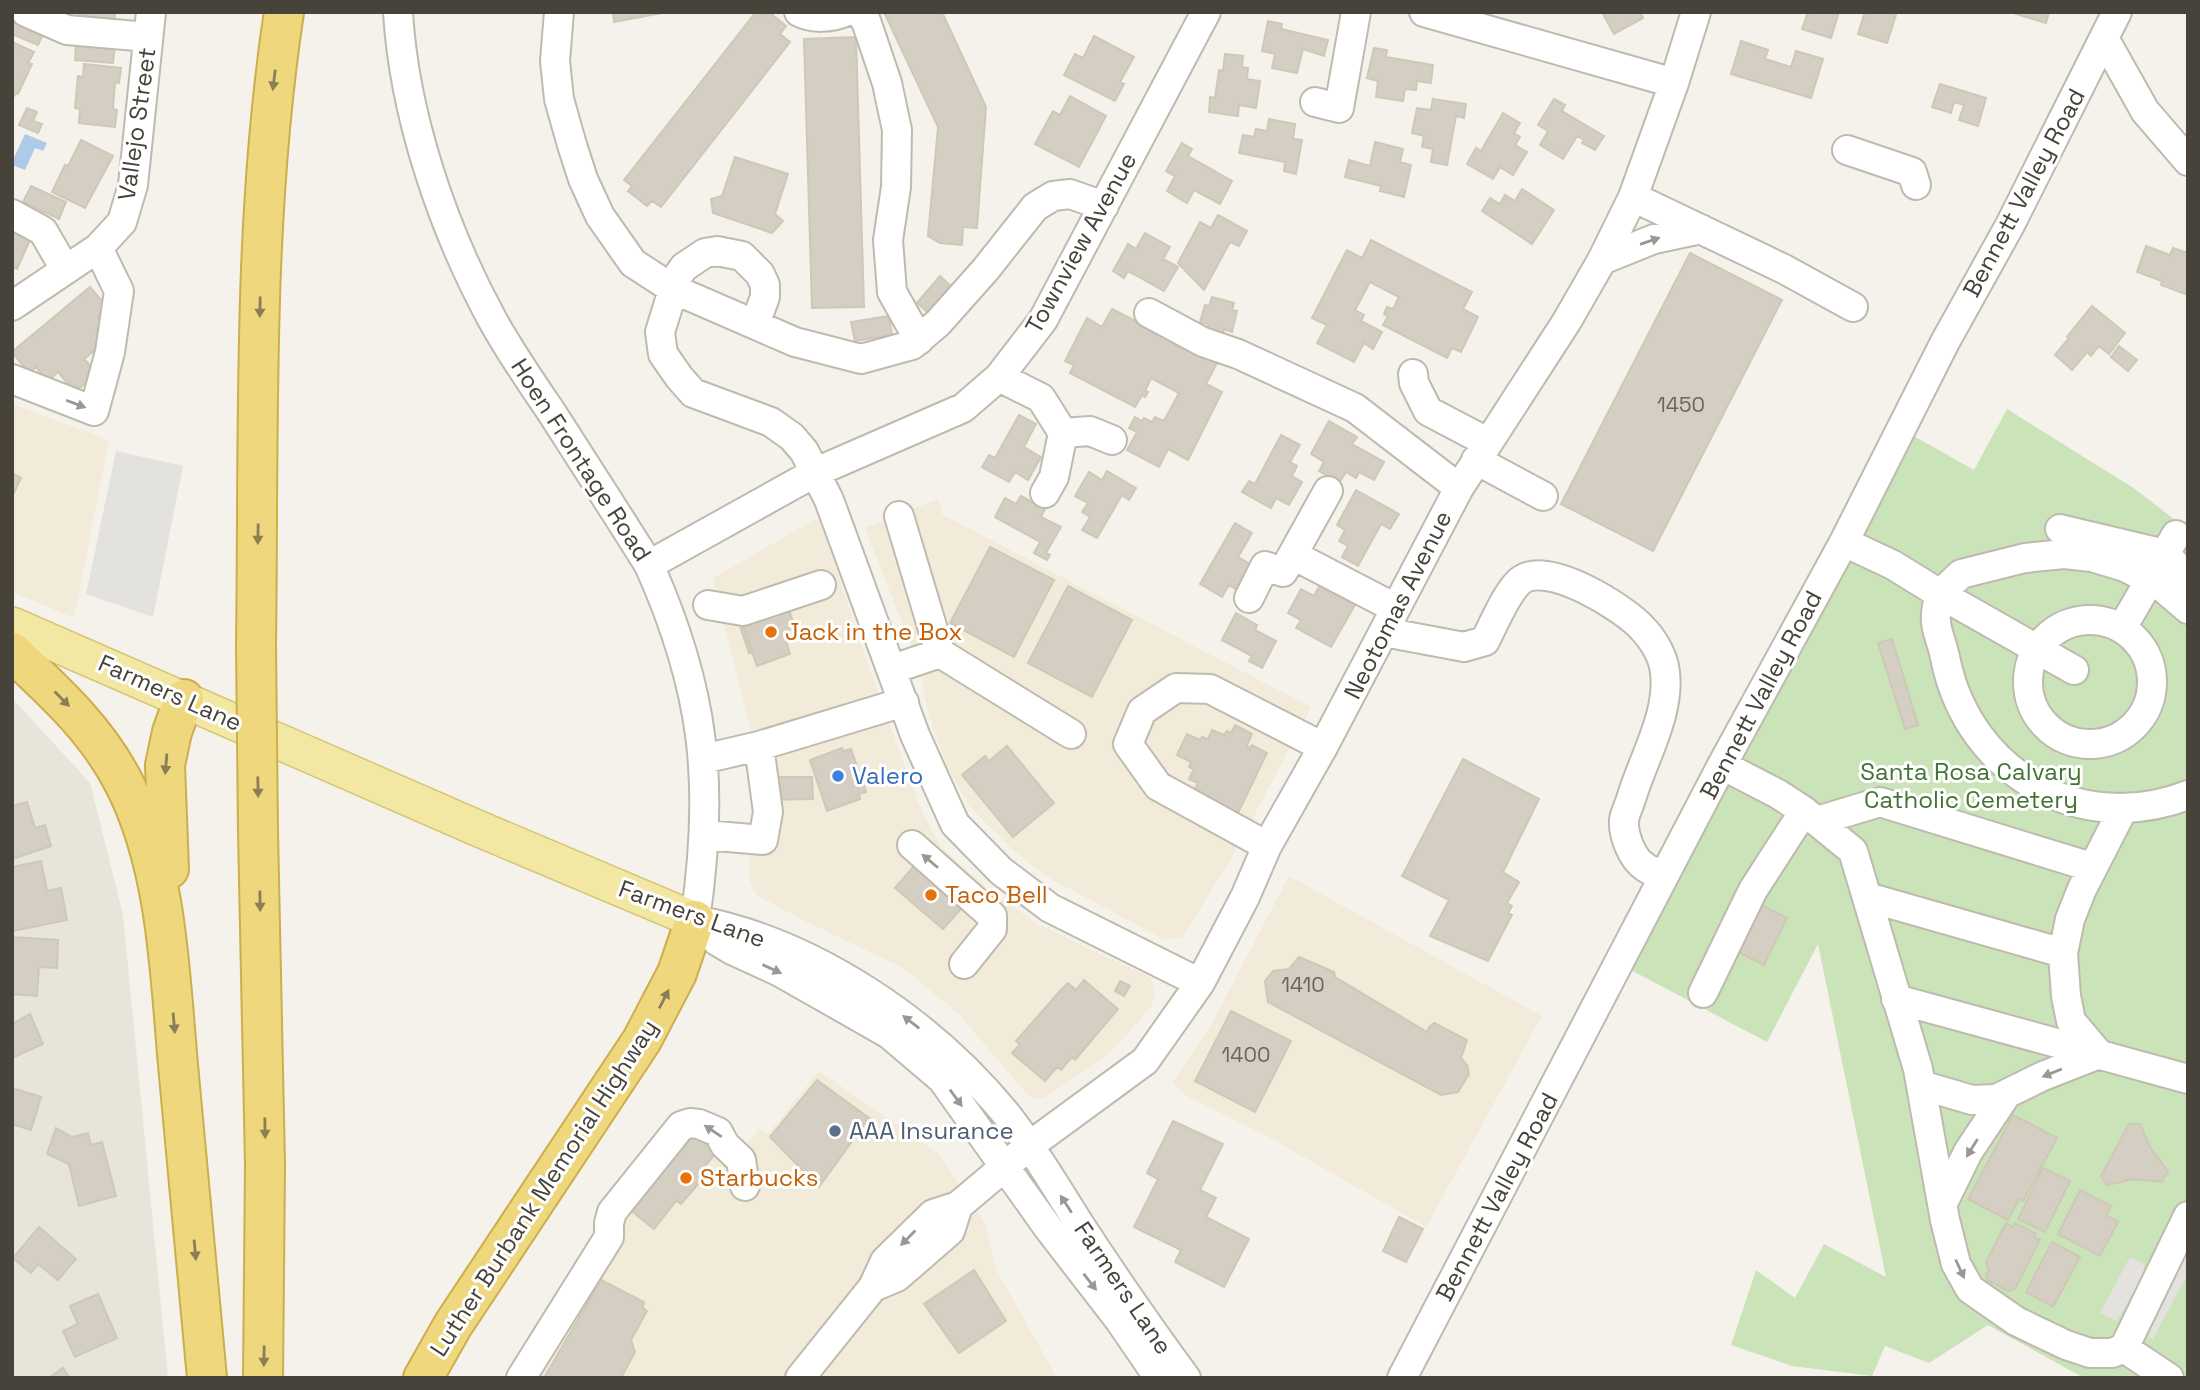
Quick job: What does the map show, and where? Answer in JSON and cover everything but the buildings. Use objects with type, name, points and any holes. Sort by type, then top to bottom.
[{"type":"highway","points":[[263,1378],[265,1165],[256,645],[262,219],[268,132],[284,12]]},
{"type":"highway","points":[[12,652],[87,726],[124,783],[152,852],[168,955],[206,1378]]},
{"type":"highway","points":[[168,955],[170,837],[164,775],[168,744],[184,699]]},
{"type":"highway","name":"Luther Burbank Memorial Highway","points":[[423,1378],[453,1325],[642,1040],[677,972],[695,919]]},
{"type":"main road","name":"Farmers Lane","points":[[12,625],[477,828],[695,919]]},
{"type":"street","points":[[26,12],[67,30],[150,25]]},
{"type":"street","name":"Hoen Frontage Road","points":[[398,12],[407,77],[426,158],[450,227],[478,292],[523,370],[649,565],[669,612],[690,675],[700,729],[705,785],[704,835],[695,919]]},
{"type":"street","points":[[559,12],[555,61],[559,99],[583,179],[600,216],[633,263],[673,289],[794,342],[861,359],[912,345],[938,323],[1035,207],[1053,196],[1070,194],[1104,206]]},
{"type":"street","points":[[799,12],[807,16],[824,17],[845,12]]},
{"type":"street","points":[[859,12],[869,30],[887,83],[897,130],[896,187],[888,240],[892,292],[919,340]]},
{"type":"street","name":"Townview Avenue","points":[[649,565],[816,472],[963,408],[999,377],[1043,320],[1206,12]]},
{"type":"street","points":[[1338,107],[1356,12]]},
{"type":"street","points":[[1424,12],[1674,83]]},
{"type":"street","name":"Neotomas Avenue","points":[[800,1378],[873,1287],[885,1261],[933,1214],[958,1206],[1028,1146],[1145,1061],[1200,983],[1245,897],[1267,846],[1324,747],[1459,488],[1567,321],[1602,260],[1633,197],[1696,12]]},
{"type":"street","name":"Bennett Valley Road","points":[[1402,1378],[1664,876],[1844,542],[1945,342],[2010,225],[2118,12]]},
{"type":"street","name":"Vallejo Street","points":[[12,306],[98,248],[122,222],[133,185],[150,25]]},
{"type":"street","points":[[2104,38],[2145,111],[2188,161]]},
{"type":"street","points":[[1847,149],[1912,172],[1916,185]]},
{"type":"street","points":[[1633,197],[1784,270],[1853,307]]},
{"type":"street","points":[[12,214],[43,231],[65,269]]},
{"type":"street","points":[[1602,260],[1654,239],[1701,229]]},
{"type":"street","points":[[12,379],[94,411],[110,352],[119,291],[98,248]]},
{"type":"street","points":[[755,324],[765,297],[765,285],[760,274],[742,256],[717,251],[693,258],[679,273],[673,289],[660,332],[663,354],[693,393],[771,422],[804,451],[816,472],[847,546],[915,735],[955,824],[1001,871],[1050,908],[1200,983]]},
{"type":"street","points":[[1149,313],[1203,342],[1238,354],[1355,408],[1459,488]]},
{"type":"street","points":[[1413,374],[1413,383],[1428,411],[1543,496]]},
{"type":"street","points":[[999,377],[1041,398],[1063,433],[1054,477],[1045,494]]},
{"type":"street","points":[[1063,433],[1090,431],[1112,440]]},
{"type":"street","points":[[1249,598],[1265,566],[1283,572],[1328,491]]},
{"type":"street","points":[[899,516],[940,653],[1071,734]]},
{"type":"street","points":[[2045,556],[2066,518],[2170,545],[2188,578]]},
{"type":"street","points":[[1844,542],[1893,565],[2074,670]]},
{"type":"street","points":[[2122,628],[2170,545]]},
{"type":"street","points":[[2188,609],[2169,591],[2125,567],[2092,557],[2064,554],[2025,558],[1961,575],[1940,594],[1935,613],[1935,626],[1963,713],[1981,740],[2003,764],[2030,783],[2059,797],[2091,806],[2123,809],[2149,807],[2188,795]]},
{"type":"street","points":[[1293,555],[1390,620],[1464,647],[1485,641],[1503,606],[1521,580],[1537,575],[1559,578],[1600,596],[1627,614],[1643,629],[1656,647],[1664,665],[1665,691],[1658,721],[1624,821],[1629,847],[1643,867],[1664,876]]},
{"type":"street","points":[[708,605],[743,611],[821,585]]},
{"type":"street","points":[[2076,621],[2106,621],[2122,628],[2144,652],[2151,671],[2151,691],[2140,719],[2124,733],[2105,742],[2084,744],[2064,738],[2047,727],[2030,700],[2027,679],[2037,649],[2058,628],[2076,621]]},
{"type":"street","points":[[892,669],[940,653]]},
{"type":"street","points":[[1267,846],[1158,786],[1128,744],[1142,711],[1176,688],[1210,689],[1324,747]]},
{"type":"street","points":[[703,759],[759,746],[904,702]]},
{"type":"street","points":[[704,835],[763,840],[768,812],[759,746]]},
{"type":"street","points":[[1723,765],[1778,794],[1811,816],[1853,850],[1921,1084],[1956,1264],[1970,1289],[2016,1321],[2066,1345],[2090,1353],[2112,1353],[2123,1348],[2188,1216]]},
{"type":"street","points":[[1703,993],[1753,890],[1811,816],[1880,802],[2091,867]]},
{"type":"street","points":[[2099,1054],[2071,1021],[2063,953],[2070,919],[2091,867],[2123,809]]},
{"type":"street","points":[[912,845],[992,916],[992,929],[964,964]]},
{"type":"street","points":[[1867,897],[2063,953]]},
{"type":"street","points":[[695,919],[717,941],[732,950],[780,972],[889,1034],[942,1079],[1159,1378]]},
{"type":"street","name":"Farmers Lane","points":[[695,919],[740,929],[798,954],[863,988],[918,1028],[963,1067],[1008,1117],[1130,1302],[1186,1378]]},
{"type":"street","points":[[1896,999],[2188,1079]]},
{"type":"street","points":[[1921,1084],[1972,1100],[1996,1099],[2007,1096],[2043,1076],[2099,1054]]},
{"type":"street","points":[[1942,1203],[1968,1152],[2007,1096]]},
{"type":"street","points":[[521,1378],[610,1237],[609,1223],[612,1212],[685,1124],[708,1126],[718,1132],[725,1145],[741,1160],[745,1186]]},
{"type":"street","points":[[2123,1348],[2169,1378]]},
{"type":"shaded area","points":[[12,404],[109,440],[74,618],[12,592]]},
{"type":"shaded area","points":[[116,451],[183,466],[153,617],[86,594]]},
{"type":"shaded area","points":[[938,499],[943,515],[1311,707],[1235,852],[1182,938],[1165,940],[1044,875],[1009,846],[969,806],[946,765],[926,705],[920,669],[865,528]]},
{"type":"shaded area","points":[[814,520],[820,521],[919,805],[941,847],[992,892],[1036,923],[1151,978],[1155,996],[1151,1007],[1132,1029],[1108,1054],[1044,1098],[1033,1099],[1025,1092],[959,1014],[903,968],[805,921],[758,896],[753,890],[749,878],[756,806],[750,728],[713,578]]},
{"type":"shaded area","points":[[12,698],[90,783],[123,915],[168,1378],[12,1378]]},
{"type":"shaded area","points":[[1289,876],[1542,1016],[1426,1227],[1272,1139],[1188,1097],[1173,1082],[1212,1023]]},
{"type":"shaded area","points":[[819,1071],[939,1154],[985,1224],[996,1269],[1057,1378],[510,1378],[606,1211],[683,1116],[743,1150],[759,1129],[768,1134]]},
{"type":"shaded area","points":[[2188,1243],[2188,1273],[2153,1339],[2141,1333]]},
{"type":"shaded area","points":[[2130,1257],[2144,1264],[2144,1273],[2117,1321],[2100,1313]]},
{"type":"green space","name":"Santa Rosa Calvary Catholic Cemetery","points":[[2007,409],[2135,489],[2188,530],[2188,1378],[2084,1378],[1988,1325],[1929,1363],[1885,1346],[1872,1376],[1792,1366],[1731,1345],[1756,1270],[1795,1298],[1824,1244],[1886,1277],[1818,944],[1767,1042],[1629,969],[1912,435],[1974,470]]},
{"type":"water","points":[[25,134],[47,143],[43,151],[35,148],[25,170],[12,165],[12,162]]},
{"type":"place","name":"Jack in the Box","points":[[771,632]]},
{"type":"place","name":"Valero","points":[[838,776]]},
{"type":"place","name":"Taco Bell","points":[[931,895]]},
{"type":"place","name":"AAA Insurance","points":[[835,1131]]},
{"type":"place","name":"Starbucks","points":[[686,1178]]}]
